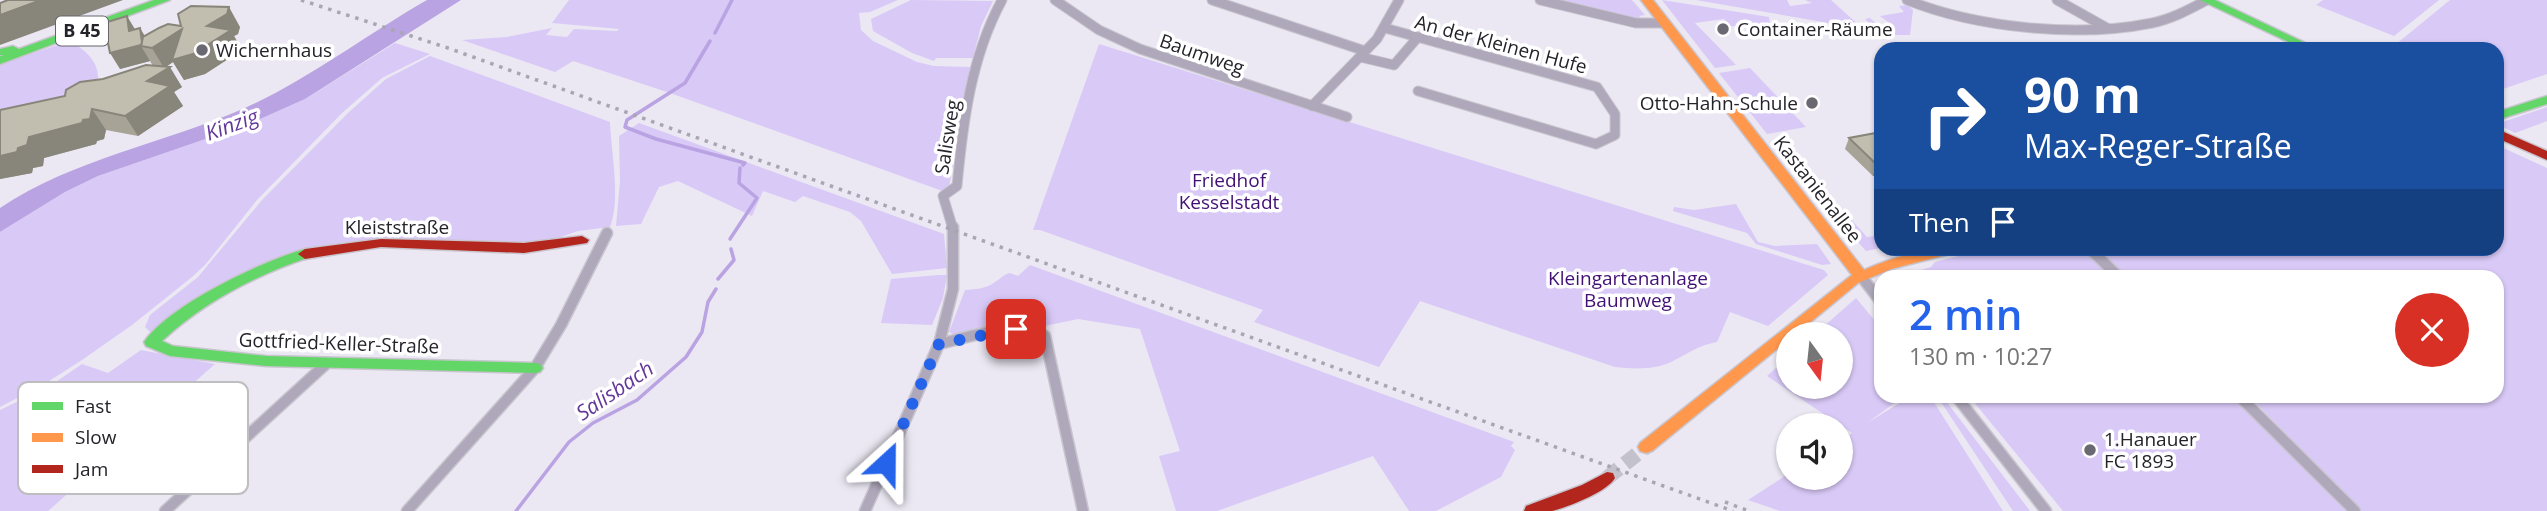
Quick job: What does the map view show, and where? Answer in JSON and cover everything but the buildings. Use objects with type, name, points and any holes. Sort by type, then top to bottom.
[{"type":"main road","name":"B 45","points":[[4,52],[151,0]]},
{"type":"main road","name":"B 45","points":[[0,60],[164,0]]},
{"type":"main road","name":"Kastanienallee","points":[[1647,0],[1861,276]]},
{"type":"main road","points":[[2206,0],[2297,42]]},
{"type":"main road","points":[[2504,114],[2544,102]]},
{"type":"main road","points":[[2504,136],[2547,156]]},
{"type":"main road","name":"Kleiststraße","points":[[152,338],[182,316],[246,279],[288,259],[321,250],[381,243],[524,248],[582,240]]},
{"type":"main road","points":[[1876,270],[1924,256]]},
{"type":"main road","points":[[1646,447],[1776,341],[1861,276],[1874,271]]},
{"type":"main road","name":"Gottfried-Keller-Straße","points":[[152,338],[152,345],[177,353],[212,358],[326,364],[536,368]]},
{"type":"main road","points":[[1532,511],[1588,490],[1607,478]]},
{"type":"street","name":"Salisweg","points":[[865,511],[939,344],[955,270],[953,224],[943,196],[957,186],[977,65],[989,22],[1002,0]]},
{"type":"street","name":"Baumweg","points":[[1055,0],[1099,30],[1140,49],[1347,117]]},
{"type":"street","points":[[1212,0],[1394,65],[1418,37]]},
{"type":"street","points":[[1312,106],[1385,28],[1399,0]]},
{"type":"street","points":[[1539,0],[1636,23],[1665,23]]},
{"type":"street","points":[[1907,0],[1932,10],[2001,22],[2047,27],[2108,28],[2158,21],[2206,0]]},
{"type":"street","points":[[2057,0],[2108,28]]},
{"type":"street","name":"An der Kleinen Hufe","points":[[1385,28],[1594,85],[1602,91],[1615,114],[1615,135],[1596,144],[1418,91]]},
{"type":"street","points":[[407,511],[536,368],[561,325],[607,233]]},
{"type":"street","points":[[2097,256],[2112,270]]},
{"type":"street","name":"Kastanienallee","points":[[1861,276],[1874,293]]},
{"type":"street","points":[[939,344],[1016,329],[1030,330],[1045,336],[1083,511]]},
{"type":"street","points":[[248,435],[326,364]]},
{"type":"street","points":[[1961,403],[2046,511]]},
{"type":"street","points":[[2246,403],[2355,511]]},
{"type":"street","points":[[165,511],[184,494]]},
{"type":"green space","points":[[569,0],[898,0],[870,12],[859,13],[861,30],[873,41],[917,62],[934,66],[970,67],[948,193],[573,61],[555,72],[462,40],[507,37],[552,28],[546,35],[567,37],[574,29],[619,29],[552,23]]},
{"type":"green space","points":[[911,0],[993,1],[981,26],[973,58],[936,58],[934,61],[912,53],[873,31],[871,19]]},
{"type":"green space","points":[[1546,0],[1632,0],[1645,15],[1639,16],[1644,21]]},
{"type":"green space","points":[[1662,0],[1769,17],[1770,28],[1730,26],[1724,19],[1695,23],[1736,65],[1715,68]]},
{"type":"green space","points":[[1696,0],[1787,0],[1790,6],[1812,3],[1805,0],[1831,0],[1861,27],[1871,25],[1865,19],[1870,18],[1881,28],[1880,32]]},
{"type":"green space","points":[[2323,0],[2439,0],[2394,36],[2316,5]]},
{"type":"green space","points":[[2450,0],[2547,0],[2547,74],[2504,89],[2504,42],[2399,42]]},
{"type":"green space","points":[[1908,5],[1913,10],[1910,35],[1896,35],[1891,31],[1891,24],[1880,16],[1904,12],[1899,6]]},
{"type":"green space","points":[[70,41],[94,62],[98,80],[0,130],[0,64]]},
{"type":"green space","points":[[395,43],[430,54],[382,78],[342,113],[257,200],[205,265],[192,277],[132,325],[48,382],[18,382],[18,398],[0,407],[0,232],[65,192],[98,176],[249,124],[305,99]]},
{"type":"green space","points":[[1099,44],[1824,270],[1828,275],[1768,326],[1730,312],[1717,342],[1664,365],[1644,368],[1615,367],[1420,301],[1379,367],[1254,322],[1263,310],[1040,230],[1033,230]]},
{"type":"green space","points":[[430,56],[610,122],[615,203],[610,227],[578,231],[549,241],[531,243],[384,239],[339,243],[198,301],[150,332],[145,327],[150,315],[198,277],[262,200],[348,113],[386,79]]},
{"type":"green space","points":[[1750,68],[1806,127],[1767,134],[1719,73]]},
{"type":"green space","points":[[2547,107],[2547,121],[2515,133],[2504,128],[2504,122]]},
{"type":"green space","points":[[639,123],[944,234],[947,268],[892,274],[861,221],[850,212],[803,196],[795,202],[763,191],[752,216],[678,181],[659,187],[641,224],[616,226],[620,181],[619,136]]},
{"type":"green space","points":[[2504,148],[2547,168],[2547,511],[2362,511],[2256,403],[2504,403],[2504,270],[1922,270],[1931,267],[1935,262],[1959,256],[2504,256]]},
{"type":"green space","points":[[1736,204],[1758,242],[1775,246],[1817,244],[1831,264],[1822,265],[1756,244],[1747,233],[1673,211],[1674,207],[1694,210]]},
{"type":"green space","points":[[1847,215],[1867,237],[1874,236],[1874,249],[1866,251],[1844,226]]},
{"type":"green space","points":[[1030,265],[1514,442],[1511,446],[1515,450],[1501,477],[1436,511],[1409,511],[1373,456],[1217,511],[1176,511],[1159,456],[1180,451],[1140,329],[1078,319],[1040,327],[955,335],[949,332],[965,290],[988,286],[1010,273],[1018,276]]},
{"type":"green space","points":[[947,275],[943,298],[932,325],[881,323],[891,279]]},
{"type":"green space","points":[[1856,298],[1874,320],[1874,403],[1894,403],[1867,423],[1900,403],[1934,403],[2003,511],[1780,511],[1748,500],[1776,482],[1776,490],[1853,490],[1853,413],[1822,413],[1801,399],[1853,399],[1853,322],[1829,322]]},
{"type":"green space","points":[[141,350],[215,364],[195,382],[56,382],[82,364],[108,373]]},
{"type":"green space","points":[[1776,368],[1776,382],[1767,376]]},
{"type":"green space","points":[[18,401],[18,494],[67,494],[48,511],[0,511],[0,410]]},
{"type":"green space","points":[[1942,403],[1947,403],[2030,511],[2013,511]]},
{"type":"green space","points":[[1975,403],[2242,403],[2349,511],[2063,511]]},
{"type":"water","name":"Kinzig","points":[[427,0],[461,0],[305,99],[249,124],[98,176],[65,192],[0,232],[0,208],[29,191],[89,164],[245,108],[315,70]]},
{"type":"waterway","name":"Salisbach","points":[[715,33],[732,0]]},
{"type":"waterway","name":"Salisbach","points":[[710,41],[685,83],[627,120],[625,127],[656,139],[745,163],[743,165]]},
{"type":"waterway","name":"Salisbach","points":[[730,239],[757,198],[739,183],[740,168]]},
{"type":"waterway","name":"Salisbach","points":[[718,279],[734,260],[731,249]]},
{"type":"waterway","name":"Salisbach","points":[[516,511],[569,442],[593,423],[637,400],[686,357],[702,332],[708,302],[716,289]]},
{"type":"tunnel","points":[[1607,478],[1646,447]]},
{"type":"railway","points":[[301,0],[448,48],[1733,511]]},
{"type":"railway","points":[[1725,502],[1749,511]]},
{"type":"traffic: fast","points":[[0,60],[164,0]]},
{"type":"traffic: fast","points":[[2206,0],[2297,42]]},
{"type":"traffic: fast","points":[[0,52],[13,49]]},
{"type":"traffic: fast","points":[[2504,114],[2547,100]]},
{"type":"traffic: fast","points":[[305,254],[244,278],[183,315],[151,342],[170,351],[266,361],[535,368]]},
{"type":"traffic: slow","points":[[1647,0],[1861,276]]},
{"type":"traffic: slow","points":[[1876,270],[1924,256]]},
{"type":"traffic: slow","points":[[1646,447],[1853,280],[1874,271]]},
{"type":"traffic: jam","points":[[2504,136],[2547,156]]},
{"type":"traffic: jam","points":[[305,254],[381,243],[524,248],[582,240]]},
{"type":"traffic: jam","points":[[1532,511],[1588,490],[1607,478]]},
{"type":"place","name":"Container-Räume","points":[[1723,29]]},
{"type":"place","name":"Wichernhaus","points":[[202,50]]},
{"type":"place","name":"Otto-Hahn-Schule","points":[[1812,103]]},
{"type":"place","name":"1.Hanauer FC 1893","points":[[2090,450]]},
{"type":"route","points":[[886,463],[939,344],[1016,329]]},
{"type":"park label","name":"Friedhof Kesselstadt","points":[[1229,191]]},
{"type":"park label","name":"Kleingartenanlage Baumweg","points":[[1628,289]]}]
